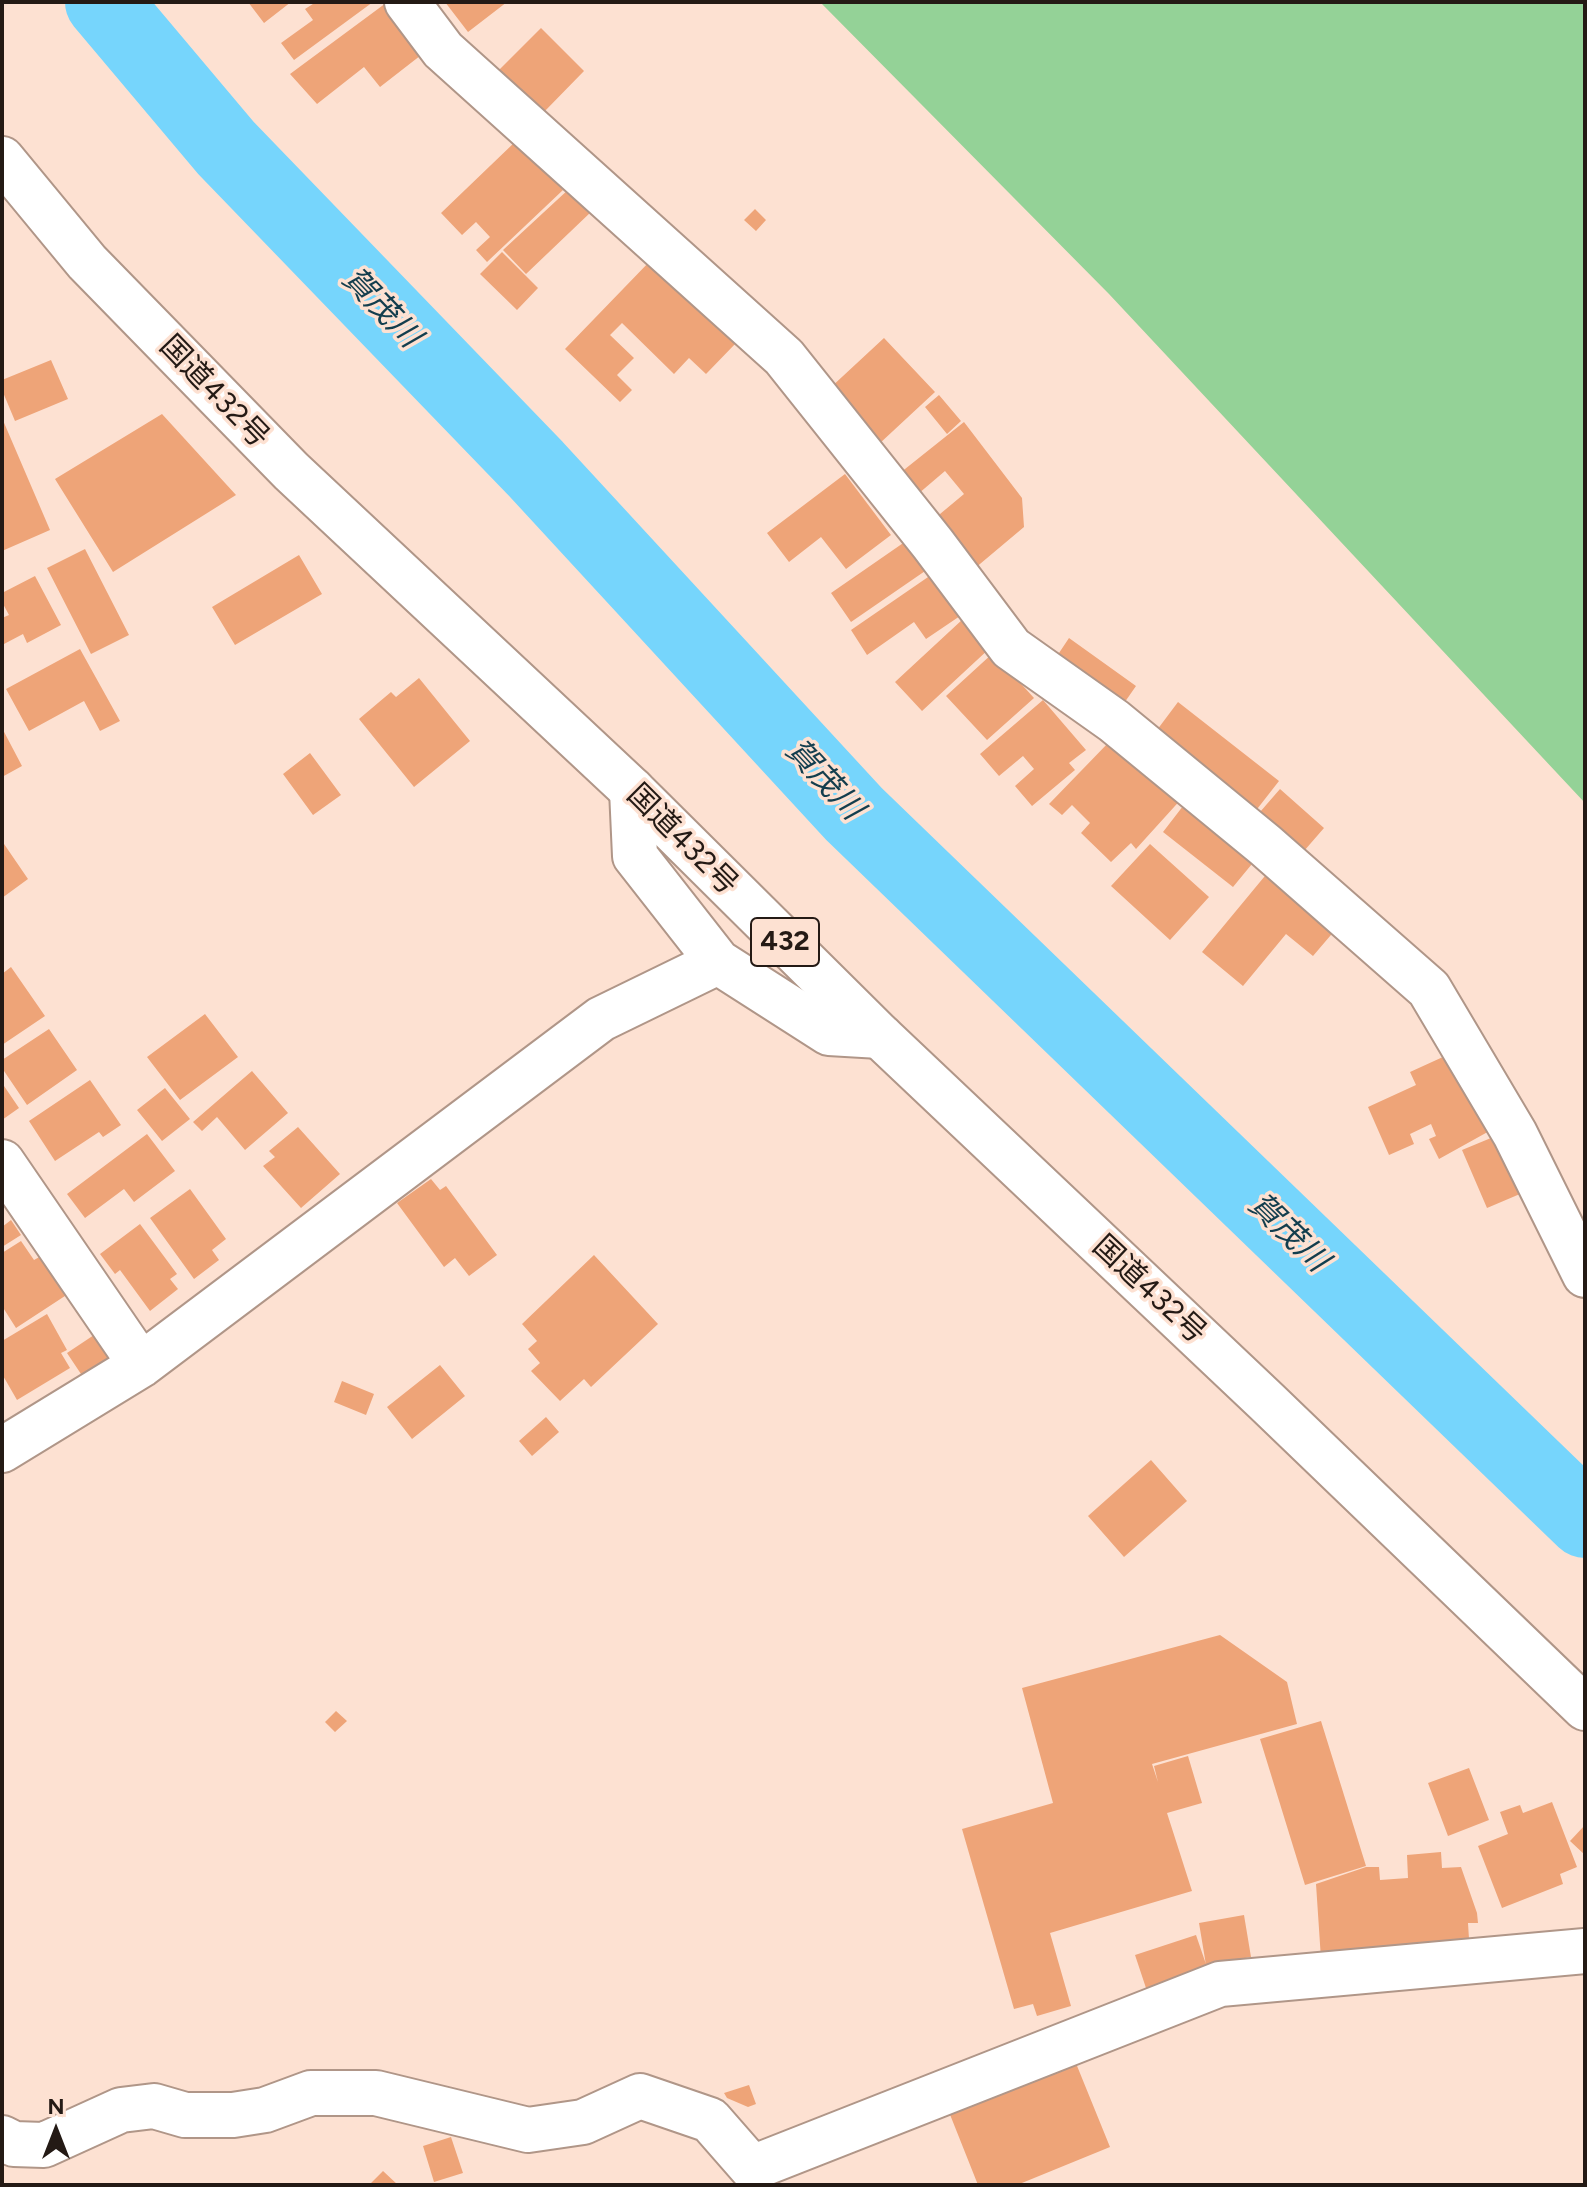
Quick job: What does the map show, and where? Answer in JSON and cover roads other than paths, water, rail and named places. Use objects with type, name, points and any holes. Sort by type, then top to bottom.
[{"type":"main road","points":[[407,2],[443,50],[784,357],[933,544],[1011,648],[1126,730],[1265,845],[1429,989],[1515,1134],[1585,1275]]},
{"type":"main road","name":"国道432号","points":[[2,159],[87,262],[291,471],[632,790],[880,1036],[1585,1708]]},
{"type":"main road","points":[[632,790],[635,856],[718,962],[829,1033],[880,1036]]},
{"type":"main road","points":[[2,1450],[141,1365],[601,1019],[718,962]]},
{"type":"main road","points":[[2,1162],[141,1365]]},
{"type":"main road","points":[[2,2138],[14,2144],[44,2145],[121,2110],[154,2106],[185,2115],[233,2115],[265,2110],[311,2093],[376,2093],[528,2130],[583,2122],[640,2096],[710,2120],[742,2176],[1220,1984],[1585,1951]]},
{"type":"waterway","name":"賀茂川","points":[[103,2],[226,148],[535,468],[854,814],[1585,1520]]}]
